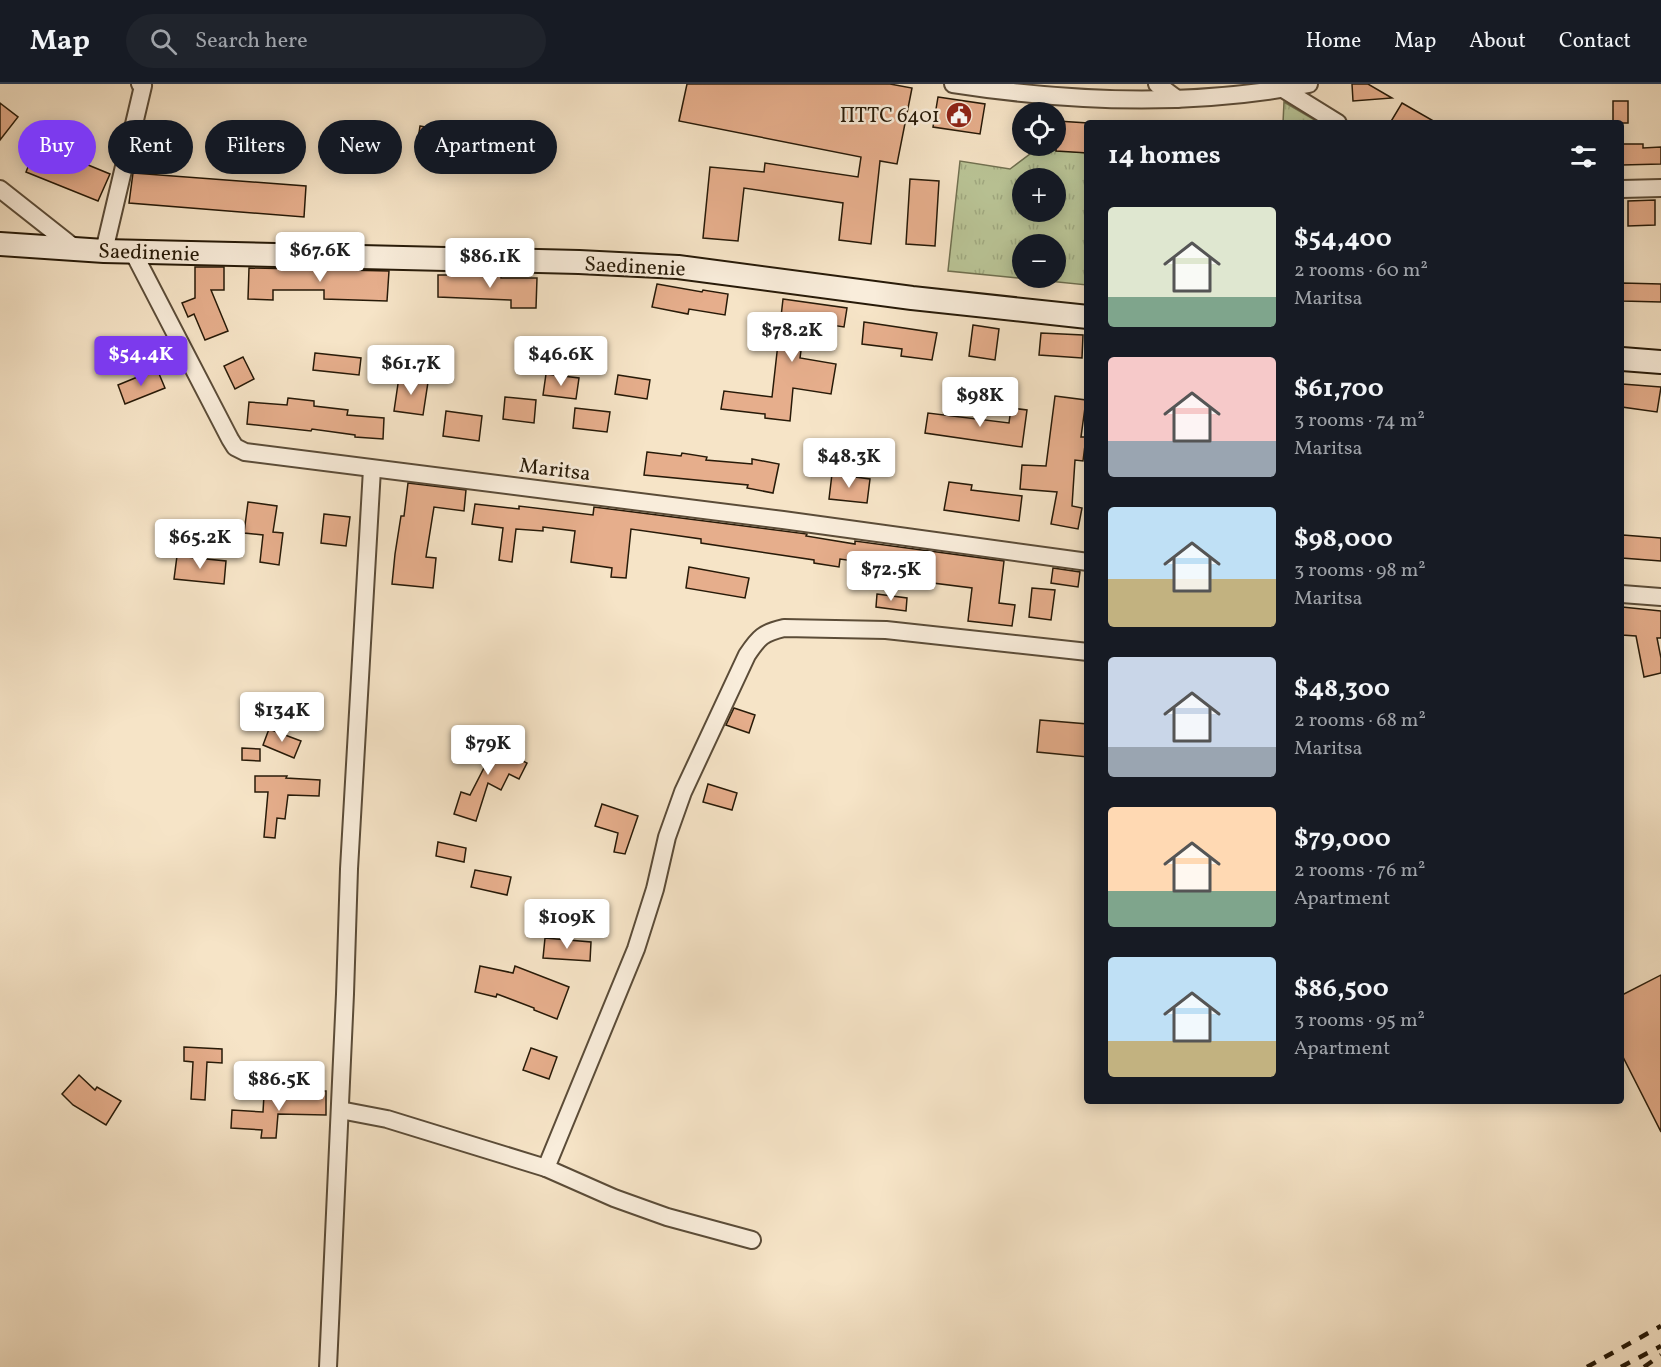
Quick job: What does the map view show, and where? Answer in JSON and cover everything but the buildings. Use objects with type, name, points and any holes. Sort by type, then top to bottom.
[{"type":"street","points":[[953,84],[1034,96],[1095,99],[1177,99],[1283,89],[1309,84]]},
{"type":"street","points":[[1157,84],[1177,99]]},
{"type":"street","points":[[104,251],[142,85]]},
{"type":"street","points":[[1283,89],[1333,120]]},
{"type":"street","points":[[1624,189],[1661,188]]},
{"type":"street","points":[[0,189],[76,249]]},
{"type":"street","name":"Saedinenie","points":[[0,244],[133,252],[579,262],[678,267],[922,300],[1084,317]]},
{"type":"street","name":"Maritsa","points":[[133,252],[235,447],[245,452],[1084,561]]},
{"type":"street","points":[[1624,359],[1661,362]]},
{"type":"street","points":[[328,1367],[349,869],[372,469]]},
{"type":"street","points":[[1624,594],[1661,597]]},
{"type":"street","points":[[546,1168],[636,950],[655,890],[667,837],[683,792],[747,655],[758,638],[769,631],[784,628],[886,630],[1084,652]]},
{"type":"street","points":[[340,1110],[387,1119],[546,1168],[614,1198],[667,1217],[752,1240]]},
{"type":"green space","points":[[1284,102],[1315,120],[1283,120]]},
{"type":"green space","points":[[1066,151],[1084,153],[1084,285],[1066,283],[1066,234],[1012,234],[1012,277],[948,271],[960,161],[1010,169],[1027,156],[1066,156]]},
{"type":"railway","points":[[1587,1367],[1661,1326]]},
{"type":"railway","points":[[1621,1367],[1661,1346]]},
{"type":"railway","points":[[1644,1367],[1661,1355]]},
{"type":"place","name":"ПТТС 6401","points":[[959,115]]}]
